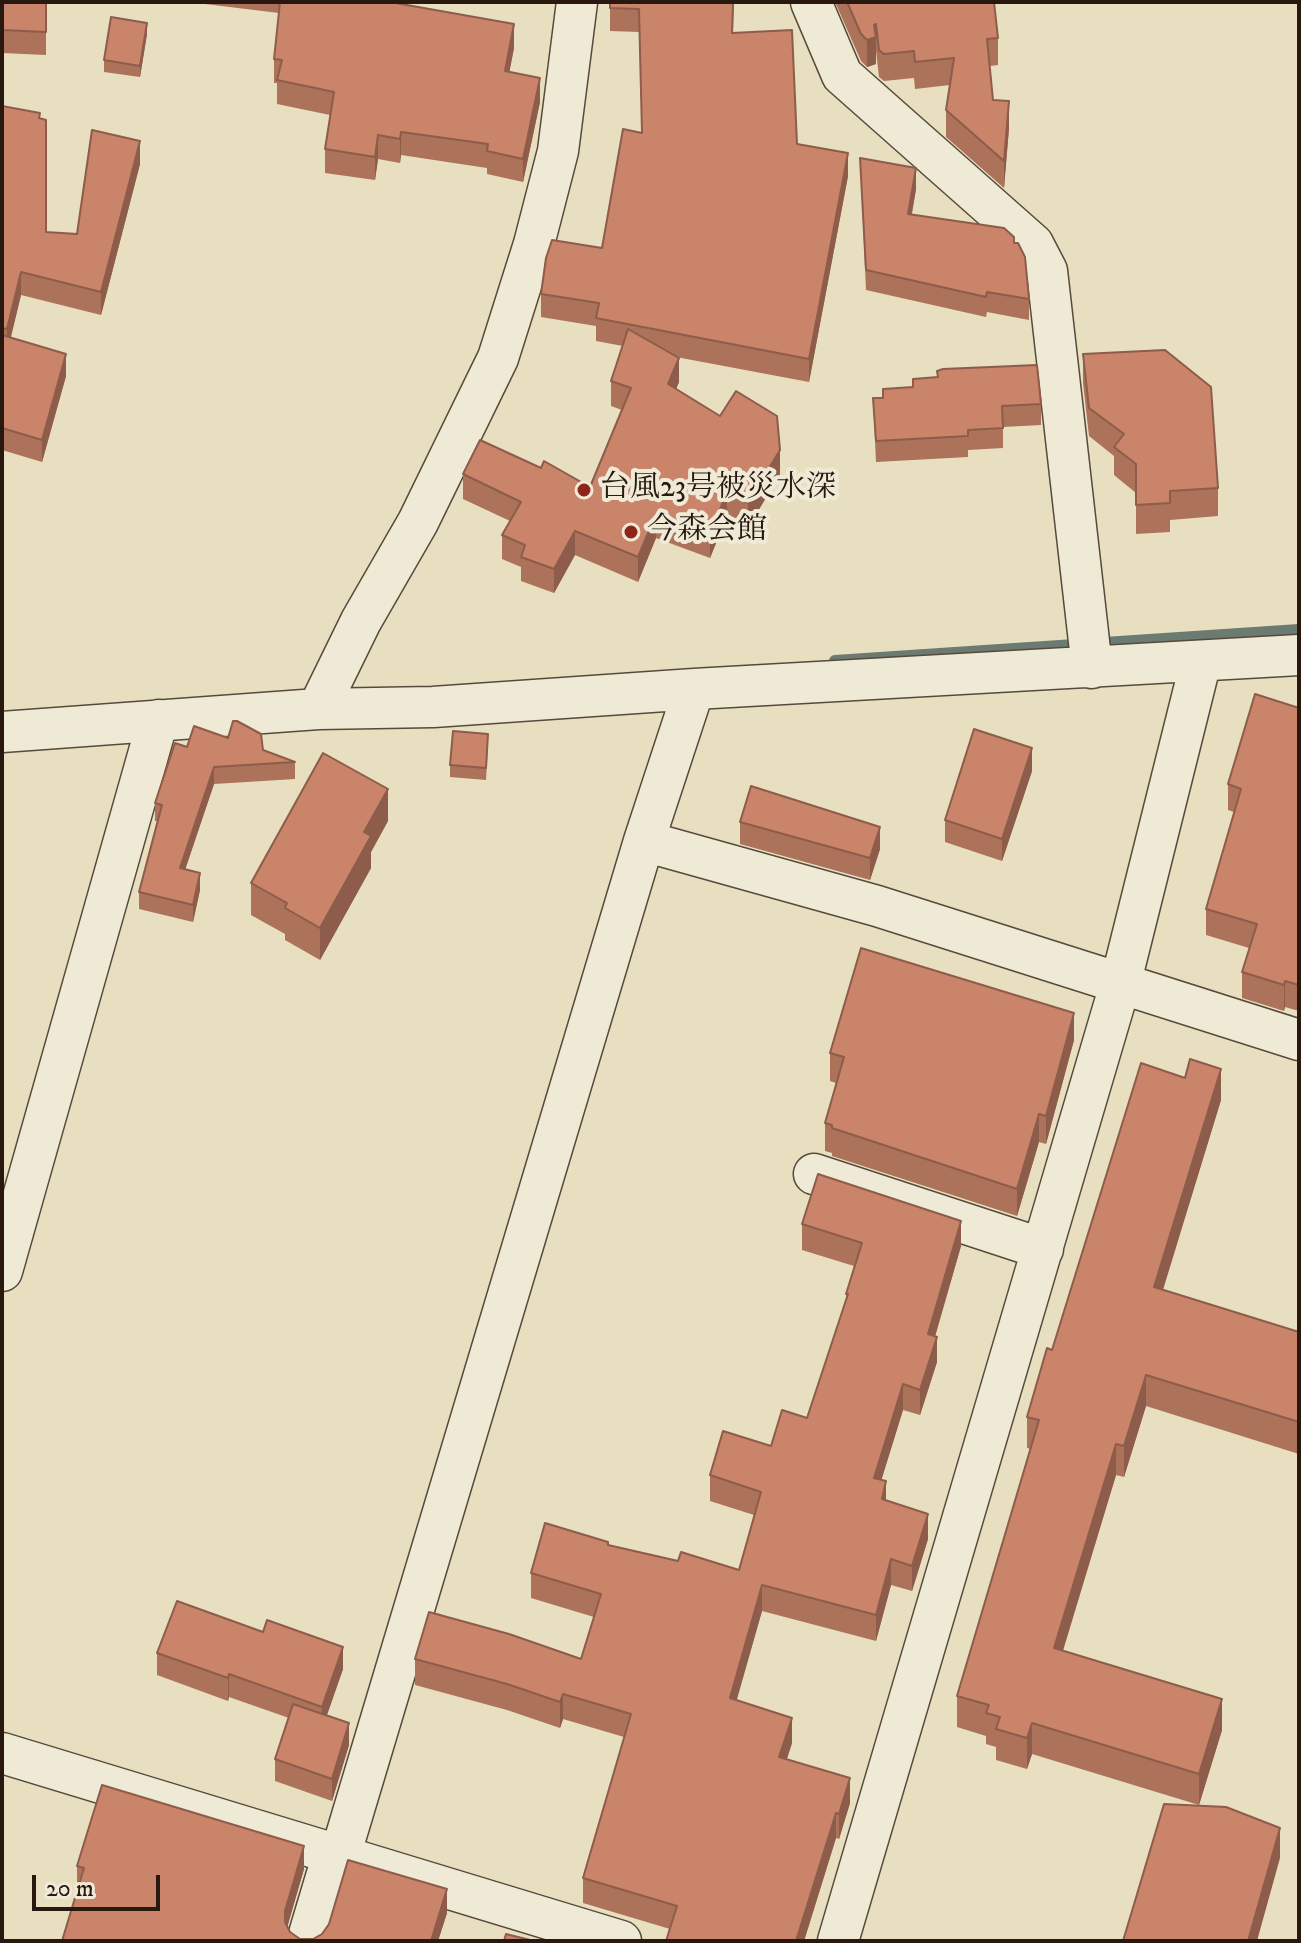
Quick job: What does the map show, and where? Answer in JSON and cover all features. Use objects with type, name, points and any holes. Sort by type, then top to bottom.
[{"type":"street","points":[[318,709],[361,621],[418,522],[498,358],[534,244],[558,151],[577,2]]},
{"type":"street","points":[[811,2],[842,75],[1033,244],[1047,271],[1092,668]]},
{"type":"street","points":[[2,732],[318,709],[433,707],[1299,655]]},
{"type":"street","points":[[838,1941],[1120,985],[1201,661]]},
{"type":"street","points":[[307,1941],[336,1855],[644,841],[694,689]]},
{"type":"street","points":[[2,1271],[158,720]]},
{"type":"street","points":[[644,841],[877,906],[1299,1040]]},
{"type":"street","points":[[814,1174],[1043,1249]]},
{"type":"street","points":[[2,1753],[621,1941]]},
{"type":"building","points":[[2,2],[46,2],[46,32],[2,30]]},
{"type":"building","points":[[280,2],[390,2],[514,24],[505,71],[540,78],[523,159],[487,151],[488,144],[401,132],[400,139],[378,135],[375,157],[325,149],[334,92],[277,80],[282,60],[274,59]]},
{"type":"building","points":[[610,2],[733,2],[732,33],[792,30],[797,144],[848,153],[809,359],[596,318],[599,303],[541,294],[552,240],[602,248],[623,129],[642,133],[639,9],[610,8]]},
{"type":"building","points":[[847,2],[994,2],[998,38],[987,39],[993,100],[1009,101],[1004,161],[946,110],[954,58],[915,62],[914,51],[884,54],[879,50],[876,24],[876,37],[867,40],[861,34]]},
{"type":"building","points":[[111,17],[147,23],[140,66],[104,60]]},
{"type":"building","points":[[2,106],[40,113],[39,118],[46,120],[46,232],[77,234],[92,130],[140,141],[101,292],[21,272],[7,329],[2,328]]},
{"type":"building","points":[[860,158],[916,168],[908,214],[1004,228],[1014,237],[1014,243],[1018,243],[1025,257],[1029,299],[987,292],[986,297],[866,270]]},
{"type":"building","points":[[628,329],[679,358],[668,384],[720,416],[736,391],[777,416],[780,450],[748,503],[727,492],[710,534],[656,514],[638,557],[575,531],[554,569],[521,557],[525,545],[502,535],[521,502],[463,474],[480,440],[541,468],[544,461],[590,487],[631,388],[611,381]]},
{"type":"building","points":[[2,335],[66,354],[42,440],[2,428]]},
{"type":"building","points":[[1165,350],[1211,387],[1218,488],[1170,491],[1170,503],[1136,505],[1136,464],[1114,447],[1124,434],[1089,408],[1083,354]]},
{"type":"building","points":[[1037,365],[1041,404],[1002,406],[1003,428],[968,430],[968,436],[876,441],[873,398],[883,398],[883,389],[913,387],[913,379],[938,377],[937,371],[943,369]]},
{"type":"building","points":[[1255,694],[1299,708],[1299,985],[1285,981],[1284,985],[1242,972],[1257,924],[1206,909],[1241,789],[1228,784]]},
{"type":"building","points":[[233,721],[261,734],[263,750],[295,762],[214,767],[180,868],[200,873],[193,905],[139,892],[162,805],[155,803],[175,743],[187,747],[194,726],[228,738]]},
{"type":"building","points":[[974,729],[1032,748],[1002,839],[945,820]]},
{"type":"building","points":[[453,731],[488,734],[486,768],[450,765]]},
{"type":"building","points":[[323,753],[388,789],[364,832],[371,836],[320,928],[285,908],[287,903],[251,883]]},
{"type":"building","points":[[751,786],[880,827],[870,858],[740,822]]},
{"type":"building","points":[[861,948],[1074,1013],[1046,1116],[1039,1114],[1017,1189],[832,1128],[832,1125],[825,1123],[844,1057],[830,1053]]},
{"type":"building","points":[[1190,1059],[1221,1069],[1154,1287],[1299,1332],[1299,1422],[1146,1375],[1124,1446],[1116,1444],[1054,1648],[1222,1699],[1199,1774],[1032,1723],[1027,1738],[996,1729],[1000,1717],[986,1713],[989,1705],[957,1696],[1039,1420],[1027,1417],[1047,1348],[1052,1350],[1141,1063],[1185,1078]]},
{"type":"building","points":[[818,1174],[961,1221],[928,1334],[937,1337],[920,1390],[903,1384],[874,1478],[886,1481],[882,1499],[928,1514],[912,1566],[891,1559],[876,1615],[762,1585],[730,1698],[792,1718],[779,1757],[850,1778],[796,1941],[666,1941],[677,1906],[583,1878],[631,1714],[563,1694],[560,1702],[415,1659],[429,1612],[509,1634],[581,1659],[601,1594],[531,1573],[545,1523],[608,1542],[608,1545],[678,1561],[681,1552],[739,1570],[761,1492],[710,1475],[723,1431],[771,1446],[782,1410],[807,1418],[862,1243],[802,1224]]},
{"type":"building","points":[[177,1601],[263,1632],[267,1620],[343,1647],[322,1707],[229,1674],[228,1678],[157,1653]]},
{"type":"building","points":[[293,1704],[349,1723],[332,1779],[275,1759]]},
{"type":"building","points":[[102,1785],[304,1846],[285,1911],[285,1922],[290,1932],[300,1939],[313,1939],[322,1934],[329,1924],[348,1860],[447,1889],[431,1941],[62,1941],[84,1868],[77,1866]]},
{"type":"building","points":[[1164,1804],[1226,1807],[1280,1828],[1248,1941],[1123,1941]]},
{"type":"building","points":[[506,1934],[534,1941],[504,1941]]},
{"type":"waterway","points":[[835,661],[1299,630]]},
{"type":"place","name":"台風23号被災水深","points":[[584,490]]},
{"type":"place","name":"今森会館","points":[[631,532]]}]
